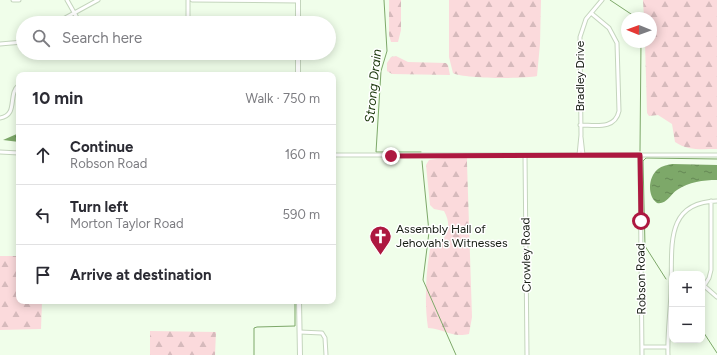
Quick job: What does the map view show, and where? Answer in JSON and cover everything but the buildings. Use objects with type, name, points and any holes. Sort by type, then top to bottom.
[{"type":"main road","points":[[298,1],[298,16]]},
{"type":"main road","points":[[298,60],[298,72]]},
{"type":"main road","points":[[299,304],[300,355]]},
{"type":"street","points":[[13,0],[19,0]]},
{"type":"street","points":[[67,0],[76,16]]},
{"type":"street","points":[[67,16],[98,0]]},
{"type":"street","points":[[188,0],[188,16]]},
{"type":"street","points":[[192,0],[298,1]]},
{"type":"street","name":"Bradley Drive","points":[[583,155],[583,142],[580,125],[580,37],[584,24],[602,0]]},
{"type":"street","points":[[580,125],[611,124],[617,118],[619,111],[617,43],[609,28],[591,13]]},
{"type":"street","points":[[0,44],[16,43]]},
{"type":"street","points":[[0,118],[6,116],[11,111],[13,92],[16,88]]},
{"type":"street","name":"Bradley Drive","points":[[579,155],[581,135]]},
{"type":"street","points":[[0,152],[16,153]]},
{"type":"street","points":[[336,155],[717,155]]},
{"type":"street","name":"Crowley Road","points":[[525,155],[527,355]]},
{"type":"street","name":"Robson Road","points":[[640,155],[642,355]]},
{"type":"street","points":[[672,271],[671,242],[674,227],[679,219],[690,209],[711,202],[717,202]]},
{"type":"street","points":[[705,283],[709,278],[712,266],[711,202]]},
{"type":"street","points":[[705,287],[717,297]]},
{"type":"street","points":[[668,355],[670,307]]},
{"type":"street","points":[[300,332],[322,333],[325,338],[326,355]]},
{"type":"street","points":[[642,347],[668,347]]},
{"type":"green space","points":[[389,0],[401,0],[401,30],[398,42],[391,42],[389,35]]},
{"type":"green space","points":[[449,0],[541,0],[540,44],[537,76],[520,78],[494,78],[459,75],[453,73],[449,57]]},
{"type":"green space","points":[[643,0],[717,0],[717,149],[695,149],[680,145],[675,142],[672,124],[658,115],[649,116],[647,113],[645,48],[657,48],[657,12],[644,12]]},
{"type":"green space","points":[[396,56],[408,62],[446,63],[448,65],[450,75],[392,74],[387,71],[387,63],[391,57]]},
{"type":"green space","points":[[444,158],[467,158],[472,317],[469,334],[463,335],[428,328],[426,286],[431,243],[444,238],[448,225],[444,211],[434,209],[430,205],[426,165],[429,160]]},
{"type":"green space","points":[[0,256],[16,256],[16,304],[42,304],[41,329],[0,330]]},
{"type":"green space","points":[[150,331],[216,332],[215,355],[150,355]]},
{"type":"water","points":[[16,134],[16,142],[3,140]]},
{"type":"water","points":[[672,164],[717,165],[717,180],[691,183],[677,190],[666,201],[657,203],[650,191],[652,177],[660,168]]},
{"type":"waterway","name":"Strong Drain","points":[[384,0],[387,51],[381,71],[376,152],[421,152]]},
{"type":"waterway","points":[[610,0],[628,12]]},
{"type":"waterway","points":[[640,151],[641,48]]},
{"type":"waterway","points":[[666,279],[645,246],[643,161],[646,158],[717,159]]},
{"type":"waterway","name":"Strong Drain","points":[[422,161],[429,232],[423,280],[456,355]]},
{"type":"waterway","points":[[254,355],[254,328],[295,326],[295,304]]},
{"type":"waterway","points":[[705,335],[717,353]]},
{"type":"place","name":"Assembly Hall of Jehovah's Witnesses","points":[[381,256]]},
{"type":"route","points":[[391,156],[493,154],[640,155],[641,221]]}]
